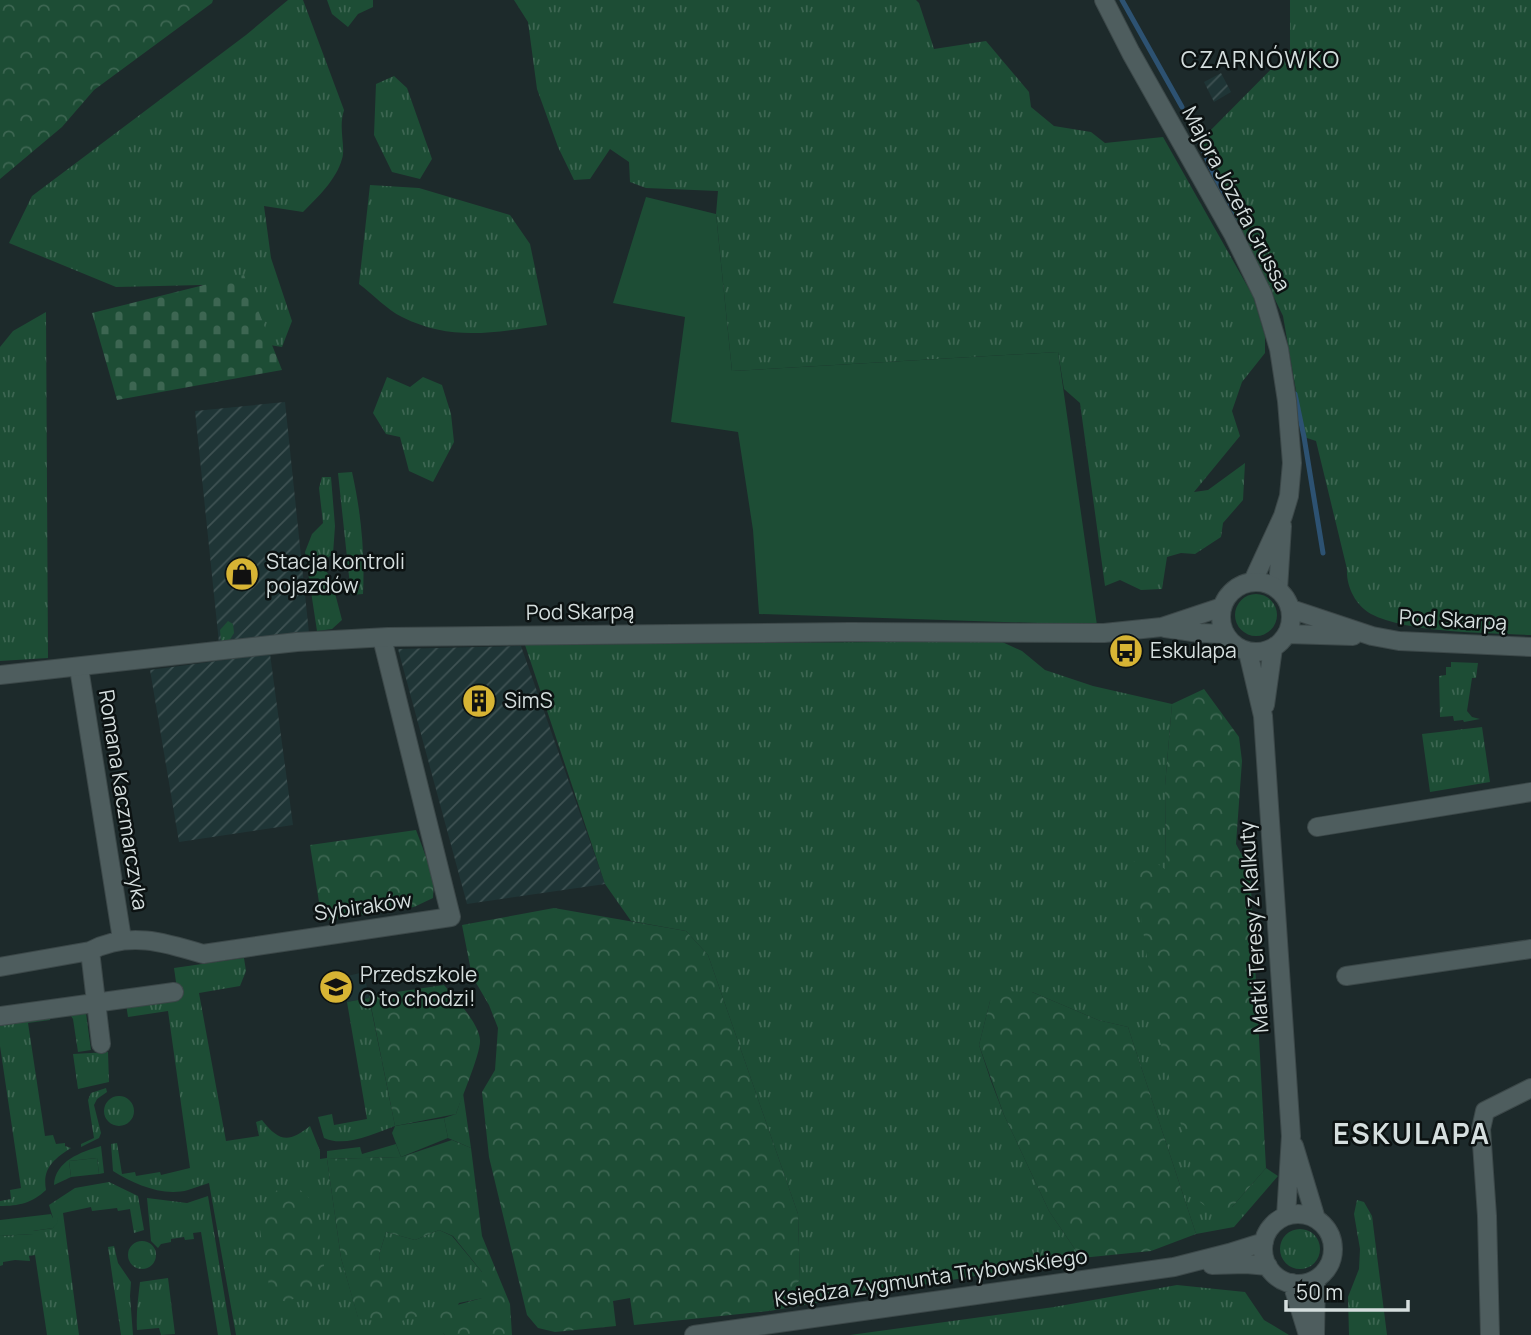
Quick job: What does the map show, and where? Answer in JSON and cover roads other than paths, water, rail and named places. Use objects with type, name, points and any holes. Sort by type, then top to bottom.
[{"type":"street","name":"Majora Józefa Grussa","points":[[1104,0],[1233,234],[1269,312],[1279,349],[1292,463],[1289,496],[1283,516],[1252,582]]},
{"type":"street","name":"Majora Józefa Grussa","points":[[1278,589],[1283,516]]},
{"type":"street","points":[[1252,582],[1262,582],[1278,589],[1291,609],[1292,619],[1287,634],[1273,648],[1248,652],[1238,648],[1224,634],[1221,624],[1222,607],[1230,592],[1239,585],[1252,582]]},
{"type":"street","name":"Pod Skarpą","points":[[0,675],[297,642],[382,638],[849,632],[1104,633],[1162,627],[1222,607]]},
{"type":"street","name":"Pod Skarpą","points":[[1291,609],[1372,636]]},
{"type":"street","name":"Pod Skarpą","points":[[1162,627],[1224,634]]},
{"type":"street","name":"Pod Skarpą","points":[[1287,634],[1372,636],[1424,644],[1531,646]]},
{"type":"street","name":"Sybiraków","points":[[0,967],[90,951],[122,939],[166,942],[202,954],[451,917],[382,638]]},
{"type":"street","name":"Matki Teresy z Kalkuty","points":[[1263,716],[1273,648]]},
{"type":"street","name":"Matki Teresy z Kalkuty","points":[[1248,652],[1263,716],[1291,1136],[1286,1216]]},
{"type":"street","name":"Romana Kaczmarczyka","points":[[79,668],[122,939]]},
{"type":"street","points":[[1317,827],[1531,792]]},
{"type":"street","points":[[1346,976],[1531,949]]},
{"type":"street","points":[[90,951],[101,1044]]},
{"type":"street","points":[[0,1016],[174,992]]},
{"type":"street","points":[[1490,1335],[1487,1216],[1481,1129],[1485,1111],[1531,1088]]},
{"type":"street","name":"Matki Teresy z Kalkuty","points":[[1291,1136],[1316,1219]]},
{"type":"street","points":[[1297,1214],[1316,1219],[1326,1227],[1332,1237],[1334,1248],[1328,1269],[1316,1279],[1300,1284],[1277,1278],[1263,1253],[1268,1231],[1286,1216],[1297,1214]]},
{"type":"street","name":"Księdza Zygmunta Trybowskiego","points":[[1174,1267],[1264,1242]]},
{"type":"street","name":"Księdza Zygmunta Trybowskiego","points":[[694,1335],[1174,1267],[1245,1264],[1268,1266]]},
{"type":"street","points":[[1315,1335],[1316,1279]]},
{"type":"street","points":[[1292,1283],[1308,1335]]},
{"type":"waterway","points":[[1122,0],[1182,107]]},
{"type":"waterway","points":[[1190,121],[1236,224]]},
{"type":"waterway","points":[[1295,394],[1323,553]]},
{"type":"place","name":"Stacja kontroli pojazdów","points":[[242,574]]},
{"type":"place","name":"Eskulapa","points":[[1126,651]]},
{"type":"place","name":"SimS","points":[[479,701]]},
{"type":"place","name":"Przedszkole O to chodzi!","points":[[336,987]]},
{"type":"district","name":"CZARNÓWKO","points":[[1261,60]]},
{"type":"district","name":"ESKULAPA","points":[[1412,1134]]}]
